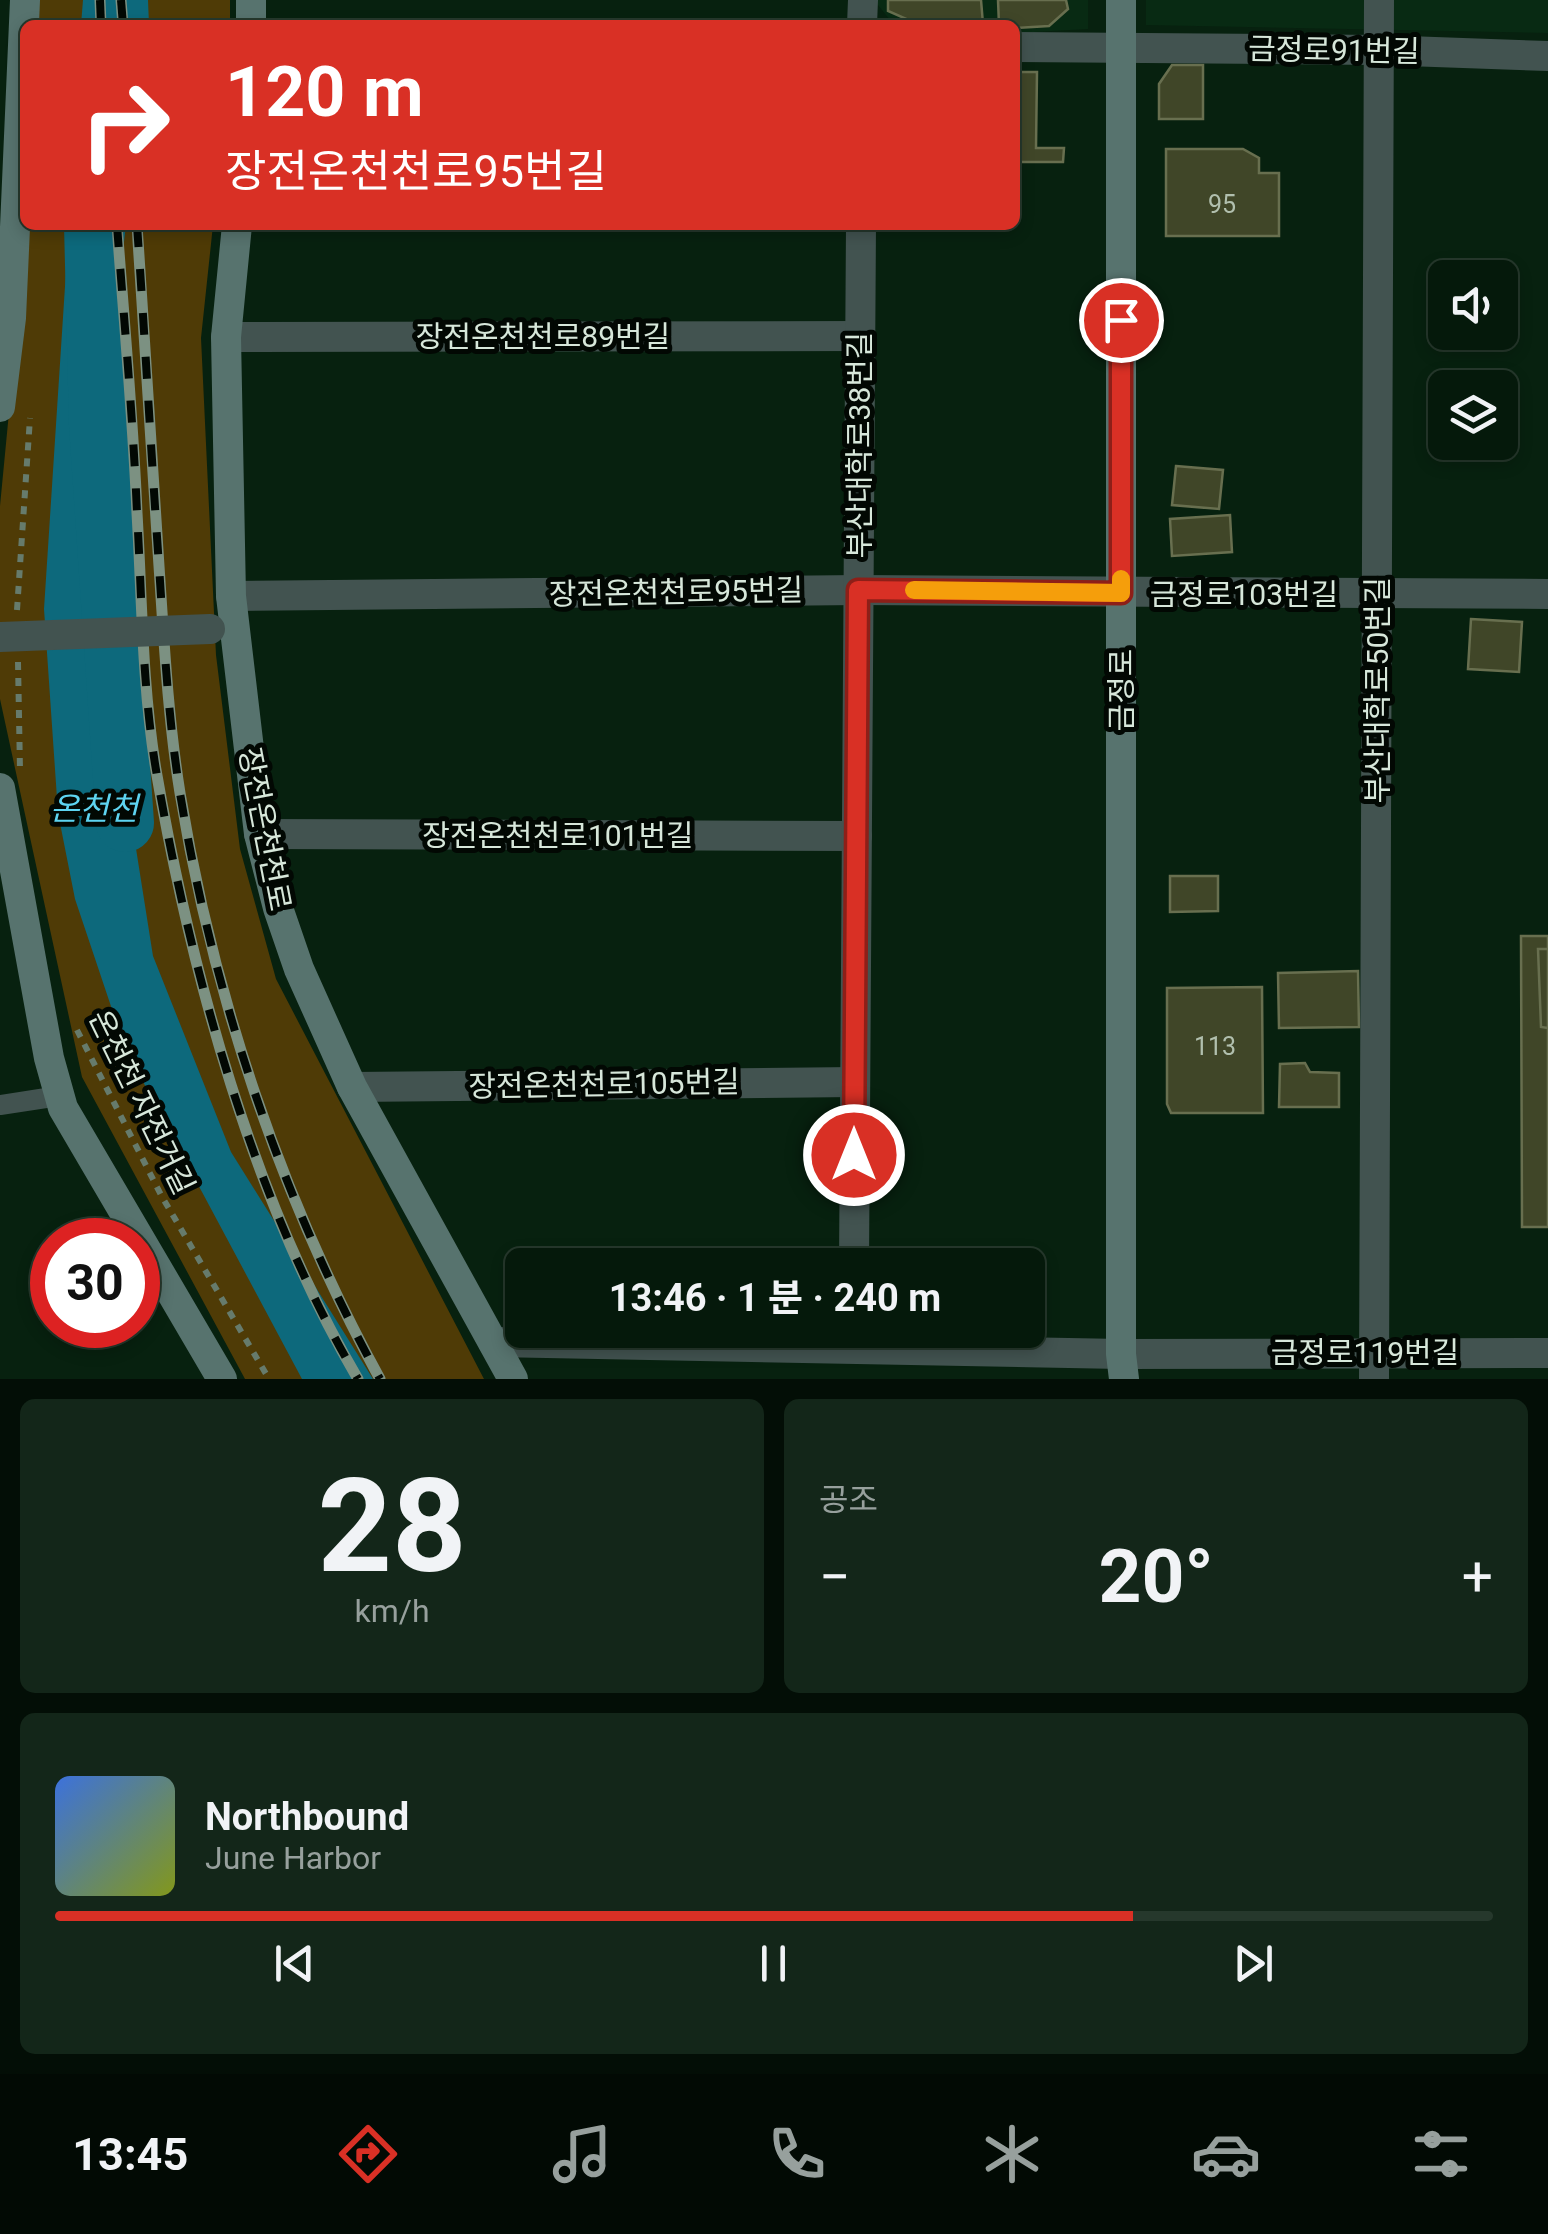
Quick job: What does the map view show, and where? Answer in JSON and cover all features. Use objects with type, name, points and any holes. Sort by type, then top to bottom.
[{"type":"main road","name":"금정로","points":[[1120,0],[1123,1367]]},
{"type":"main road","points":[[0,407],[10,318],[20,106]]},
{"type":"main road","name":"장전온천천로","points":[[237,230],[226,337],[231,596],[222,630],[259,834],[299,969],[352,1087],[514,1379]]},
{"type":"main road","points":[[10,786],[49,1058],[59,1096],[85,1148],[222,1379]]},
{"type":"street","name":"부산대학로50번길","points":[[1374,1365],[1379,0]]},
{"type":"street","name":"금정로91번길","points":[[1020,47],[1378,50],[1548,56]]},
{"type":"street","name":"부산대학로38번길","points":[[854,1248],[861,230]]},
{"type":"street","name":"장전온천천로89번길","points":[[226,337],[860,336]]},
{"type":"street","name":"장전온천천로95번길","points":[[231,596],[858,590],[1121,593]]},
{"type":"street","name":"금정로103번길","points":[[1121,593],[1548,594]]},
{"type":"street","points":[[9,643],[222,630]]},
{"type":"street","name":"장전온천천로101번길","points":[[259,834],[857,836]]},
{"type":"street","name":"장전온천천로105번길","points":[[352,1087],[855,1082]]},
{"type":"street","name":"금정로119번길","points":[[493,1342],[505,1342]]},
{"type":"street","name":"금정로119번길","points":[[933,1348],[1123,1367],[1374,1365],[1548,1353]]},
{"type":"lane","points":[[0,1105],[59,1096]]},
{"type":"path","points":[[17,610],[32,398]]},
{"type":"path","points":[[9,643],[10,786]]},
{"type":"path","name":"온천천 자전거길","points":[[75,1022],[81,1041],[161,1195],[269,1379]]},
{"type":"shaded area","points":[[33,0],[230,0],[230,20],[33,20]]},
{"type":"shaded area","points":[[874,0],[1088,0],[1088,29],[1020,33],[1020,20],[890,20]]},
{"type":"shaded area","points":[[1146,0],[1548,0],[1548,33],[1146,25]]},
{"type":"shaded area","points":[[27,230],[212,230],[201,338],[216,655],[240,849],[276,979],[484,1379],[245,1379],[82,1077],[0,699],[0,506]]},
{"type":"water","points":[[83,0],[148,0],[149,20],[81,20]]},
{"type":"water","name":"온천천","points":[[69,230],[125,230],[88,545],[153,956],[231,1152],[373,1379],[302,1379],[125,1048],[75,899],[58,813],[44,609]]},
{"type":"building","points":[[888,0],[981,0],[983,20],[908,20],[888,11]]},
{"type":"building","points":[[998,0],[1066,0],[1068,9],[1049,26],[1020,28],[1020,20],[999,20]]},
{"type":"building","points":[[1172,65],[1203,65],[1203,119],[1159,119],[1159,84]]},
{"type":"building","points":[[1020,72],[1037,72],[1036,148],[1064,148],[1063,162],[1020,162]]},
{"type":"building","points":[[1166,149],[1243,149],[1259,158],[1259,173],[1279,173],[1279,236],[1166,236]]},
{"type":"building","points":[[1176,466],[1223,470],[1219,509],[1172,505]]},
{"type":"building","points":[[1230,515],[1232,552],[1172,556],[1170,519]]},
{"type":"building","points":[[1471,619],[1522,622],[1519,672],[1468,669]]},
{"type":"building","points":[[1170,876],[1218,876],[1218,911],[1170,912]]},
{"type":"building","points":[[1521,936],[1548,936],[1548,1227],[1522,1227]]},
{"type":"building","points":[[1538,949],[1548,949],[1548,1028],[1541,1027]]},
{"type":"building","points":[[1358,971],[1359,1027],[1279,1028],[1278,973]]},
{"type":"building","points":[[1262,987],[1263,1113],[1171,1113],[1167,1104],[1167,988]]},
{"type":"building","points":[[1305,1063],[1310,1072],[1339,1073],[1339,1107],[1279,1107],[1280,1064]]},
{"type":"waterway","name":"온천천","points":[[93,230],[98,426],[125,823]]},
{"type":"railway","points":[[100,0],[101,20]]},
{"type":"railway","points":[[121,0],[123,20]]},
{"type":"railway","points":[[117,230],[148,706],[170,847],[208,1005],[257,1162],[287,1237],[358,1379]]},
{"type":"railway","points":[[137,230],[167,679],[176,765],[194,869],[211,945],[255,1094],[312,1240],[380,1379]]},
{"type":"slow traffic","points":[[914,590],[1121,593],[1121,579]]},
{"type":"route","points":[[854,1155],[858,590],[1121,593],[1121,320]]}]
